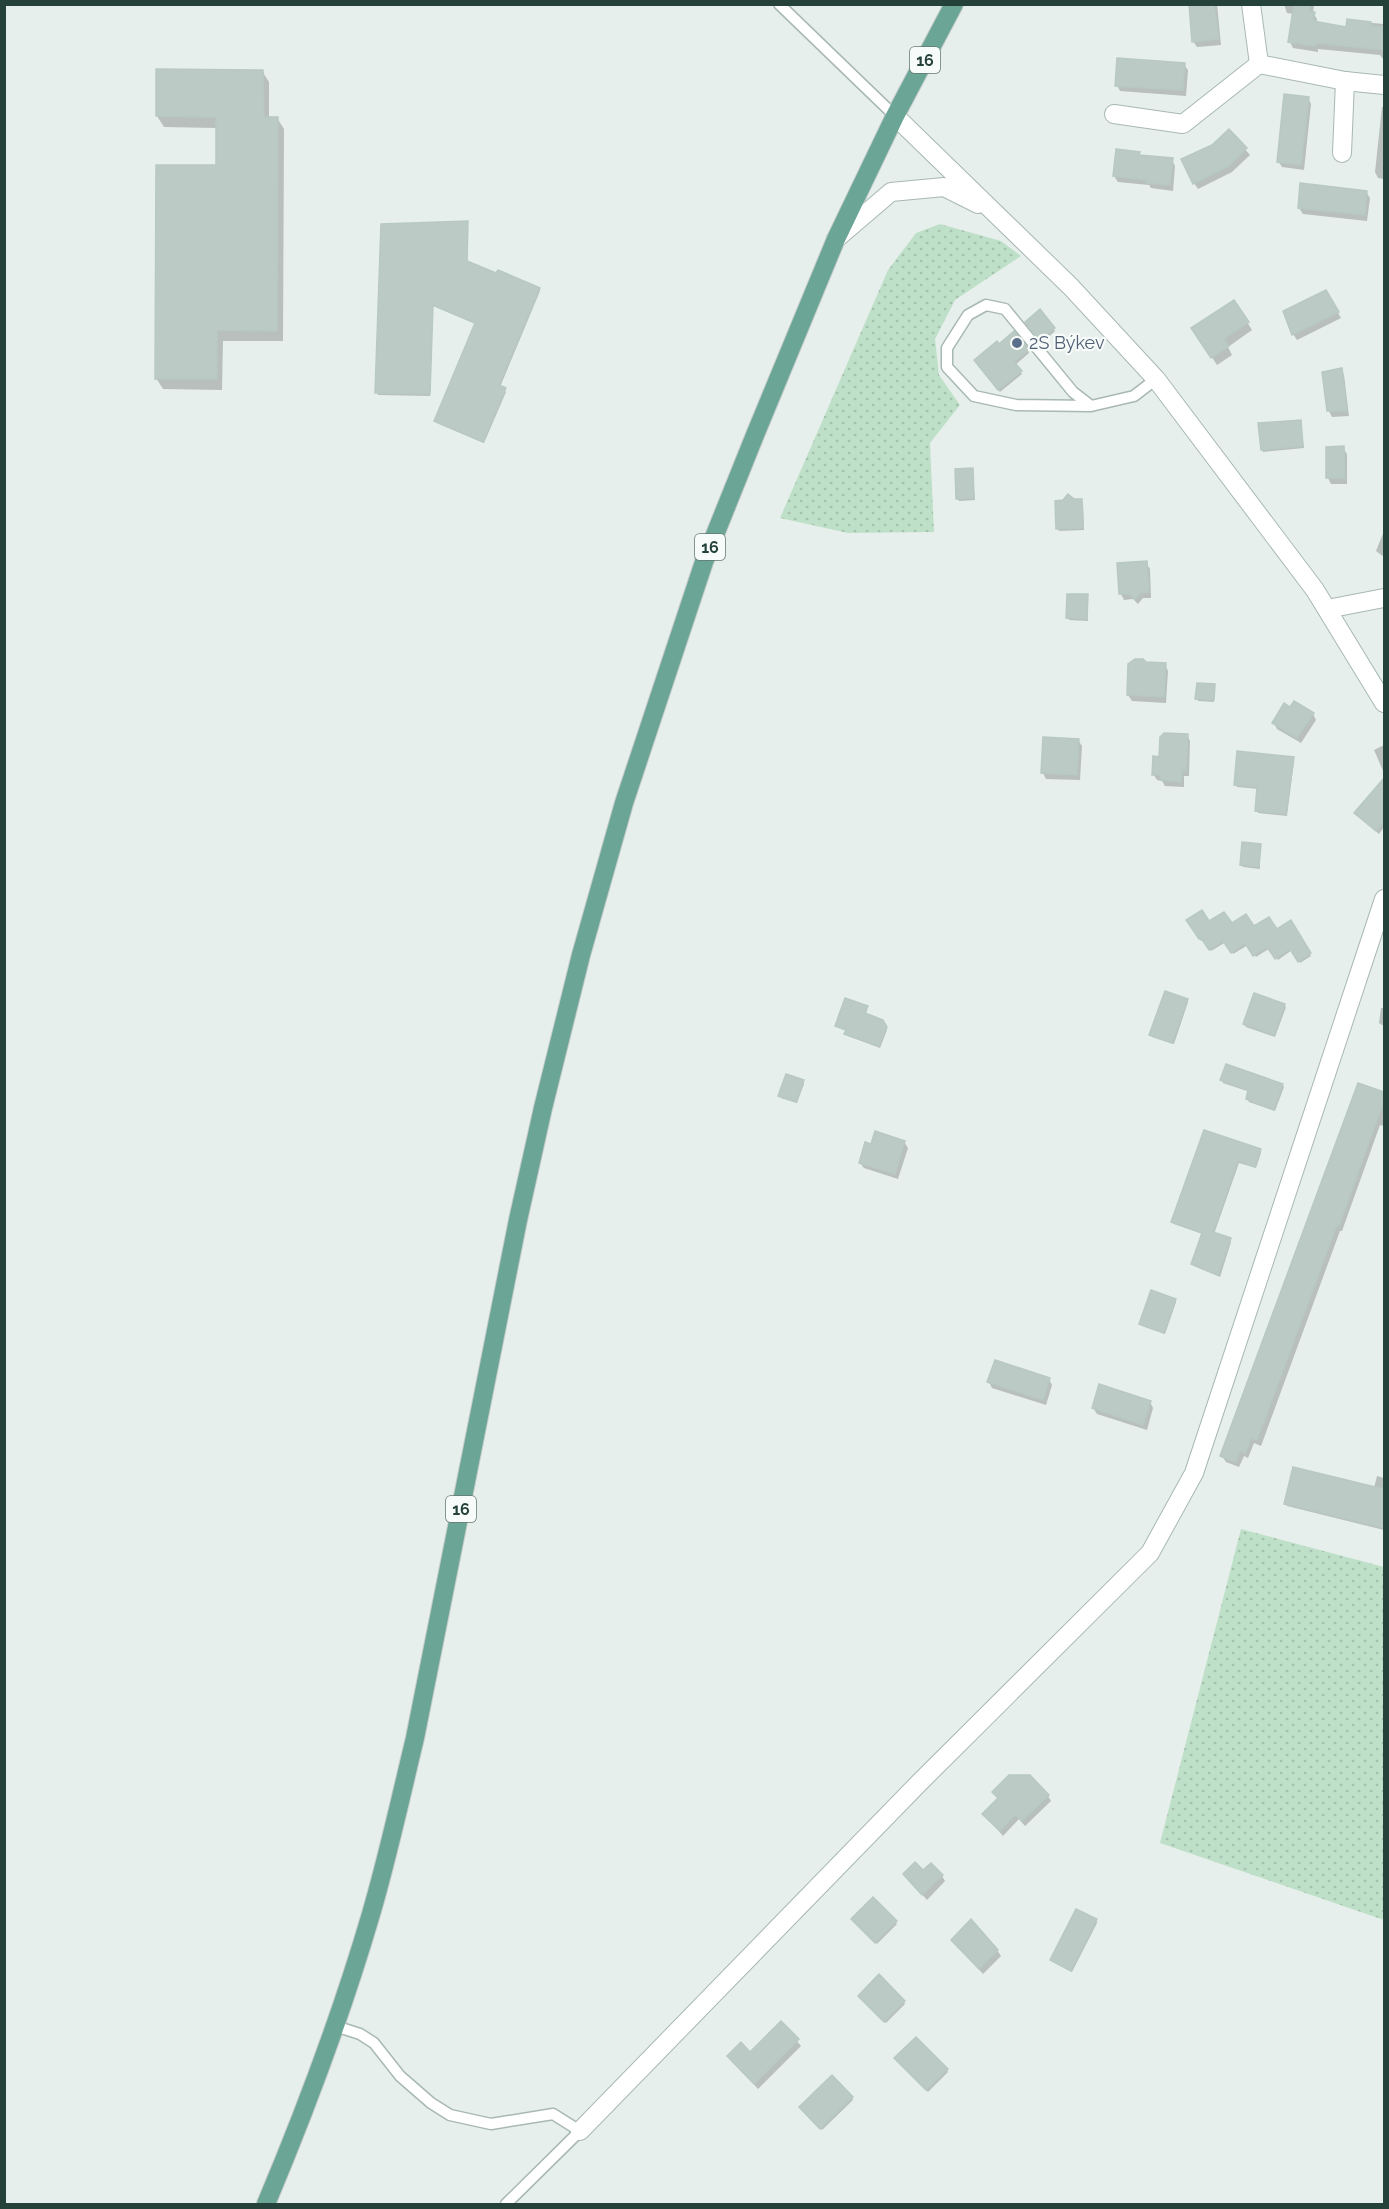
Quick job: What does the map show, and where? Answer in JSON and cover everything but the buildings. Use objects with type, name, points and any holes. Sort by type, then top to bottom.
[{"type":"main road","name":"16","points":[[266,2205],[315,2085],[371,1914],[415,1738],[518,1220],[543,1108],[581,955],[624,803],[704,562],[836,239],[895,116],[954,4]]},
{"type":"street","points":[[1251,4],[1259,64]]},
{"type":"street","points":[[1114,114],[1183,124],[1259,64],[1345,81],[1384,85]]},
{"type":"street","points":[[1342,153],[1345,81]]},
{"type":"street","points":[[895,116],[1071,287],[1156,379],[1315,590],[1384,703]]},
{"type":"street","points":[[836,239],[891,192],[944,187],[995,213]]},
{"type":"street","points":[[1327,609],[1384,598]]},
{"type":"street","points":[[580,2131],[919,1783],[1150,1553],[1194,1473],[1384,898]]},
{"type":"lane","points":[[779,4],[895,116]]},
{"type":"lane","points":[[1091,406],[1073,392],[1005,309],[986,305],[968,315],[947,348],[947,367],[974,396],[1016,405],[1091,406],[1134,396],[1156,379]]},
{"type":"lane","points":[[335,2026],[360,2034],[374,2043],[400,2076],[431,2103],[450,2115],[491,2124],[553,2114],[580,2131],[506,2205]]},
{"type":"green space","points":[[940,224],[1001,241],[1021,256],[955,300],[935,339],[939,375],[960,405],[930,443],[934,532],[848,533],[780,518],[888,270],[916,233]]},
{"type":"green space","points":[[1241,1529],[1384,1567],[1384,1920],[1160,1843]]},
{"type":"place","name":"2S Býkev","points":[[1017,343]]}]
